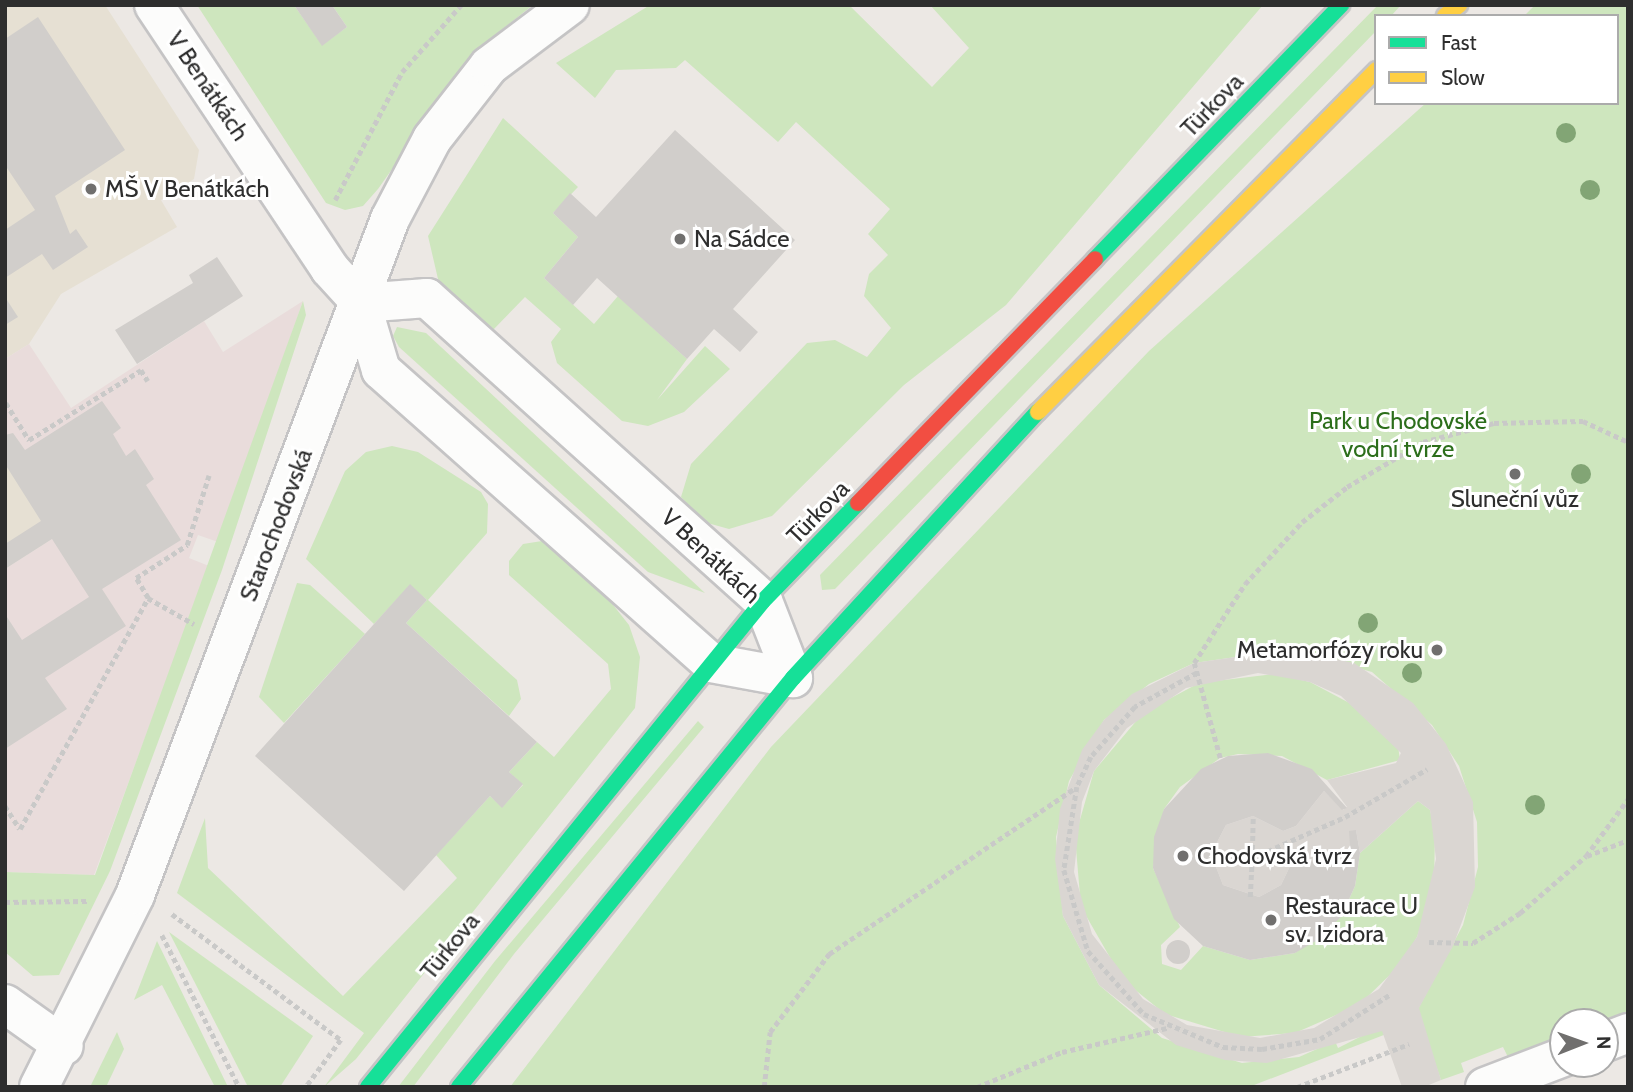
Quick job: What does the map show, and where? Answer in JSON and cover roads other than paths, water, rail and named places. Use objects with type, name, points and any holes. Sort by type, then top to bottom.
[{"type":"main road","name":"Türkova","points":[[368,1087],[763,601],[1341,5]]},
{"type":"main road","points":[[459,1087],[793,678],[1052,397],[1374,72]]},
{"type":"street","name":"V Benátkách","points":[[154,5],[330,269],[361,303],[381,370],[711,663]]},
{"type":"street","name":"Starochodovská","points":[[39,1087],[64,1046],[131,907],[361,303],[390,219],[432,139],[489,66],[570,5]]},
{"type":"street","name":"V Benátkách","points":[[361,303],[426,298],[763,601],[793,678]]},
{"type":"street","points":[[711,663],[793,678]]},
{"type":"street","points":[[5,1004],[64,1046]]},
{"type":"street","points":[[1485,1087],[1549,1062]]},
{"type":"place","name":"MŠ V Benátkách","points":[[91,189]]},
{"type":"place","name":"Na Sádce","points":[[680,239]]},
{"type":"place","name":"Sluneční vůz","points":[[1515,474]]},
{"type":"place","name":"Metamorfózy roku","points":[[1437,650]]},
{"type":"place","name":"Chodovská tvrz","points":[[1183,856]]},
{"type":"place","name":"Restaurace U sv. Izidora","points":[[1271,920]]},
{"type":"park label","name":"Park u Chodovské vodní tvrze","points":[[1398,435]]}]
